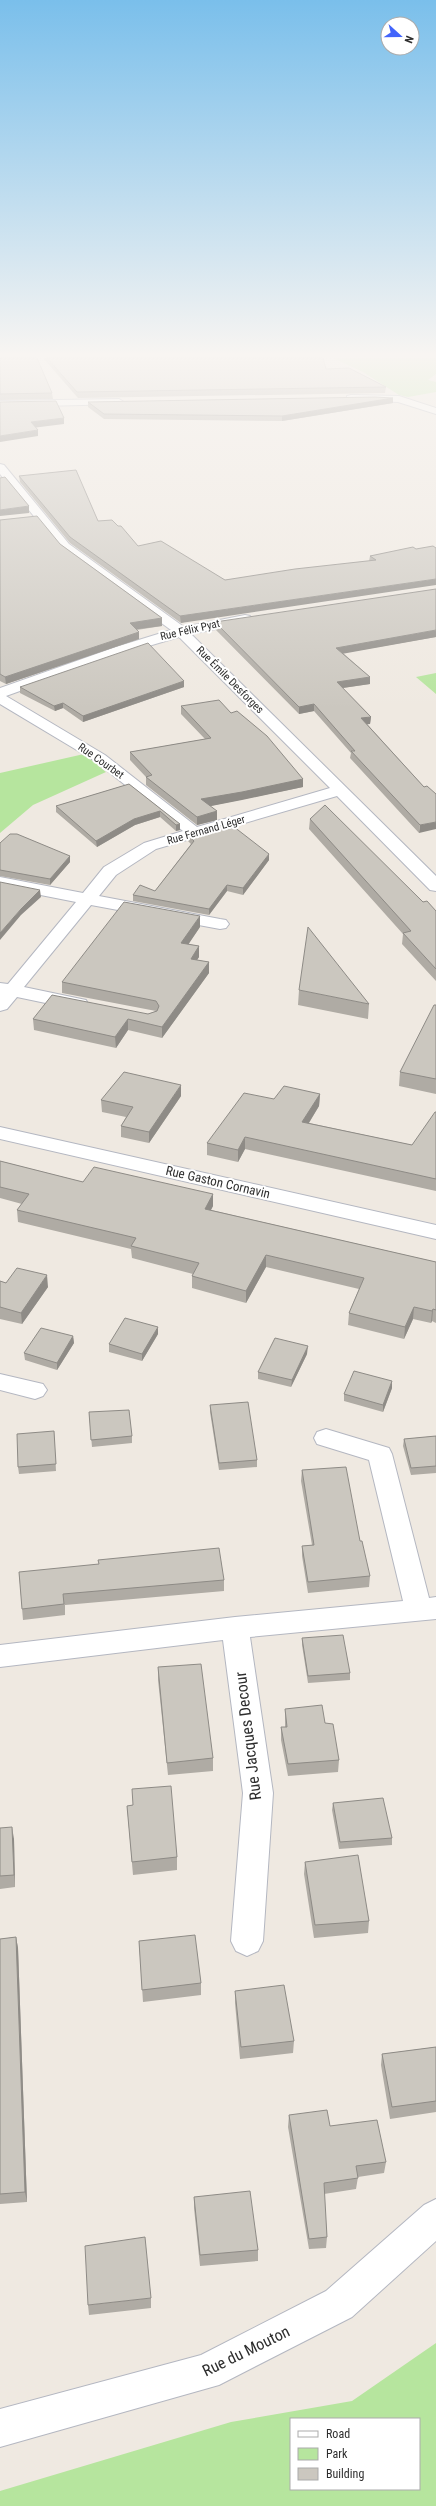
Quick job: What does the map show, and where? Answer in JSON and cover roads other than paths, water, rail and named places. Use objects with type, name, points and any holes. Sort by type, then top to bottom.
[{"type":"street","name":"Rue Émile Desforges","points":[[5,475],[33,518],[65,547],[181,631],[436,886]]},
{"type":"street","name":"Rue Félix Pyat","points":[[0,693],[159,637],[181,631],[258,617]]},
{"type":"street","name":"Rue Courbet","points":[[0,698],[100,758],[195,833]]},
{"type":"street","name":"Rue Fernand Léger","points":[[0,1005],[6,990],[88,898],[110,871],[144,850],[195,833],[341,790]]},
{"type":"street","points":[[0,882],[220,924]]},
{"type":"street","points":[[6,990],[96,1007]]},
{"type":"street","name":"Rue Gaston Cornavin","points":[[0,1133],[436,1232]]},
{"type":"street","points":[[0,1382],[35,1390]]},
{"type":"street","points":[[0,1656],[235,1628],[427,1608],[380,1454],[326,1438]]},
{"type":"street","name":"Rue Jacques Decour","points":[[235,1628],[258,1793],[248,1941]]},
{"type":"street","name":"Rue du Mouton","points":[[0,2428],[206,2372],[339,2304],[436,2216]]}]
